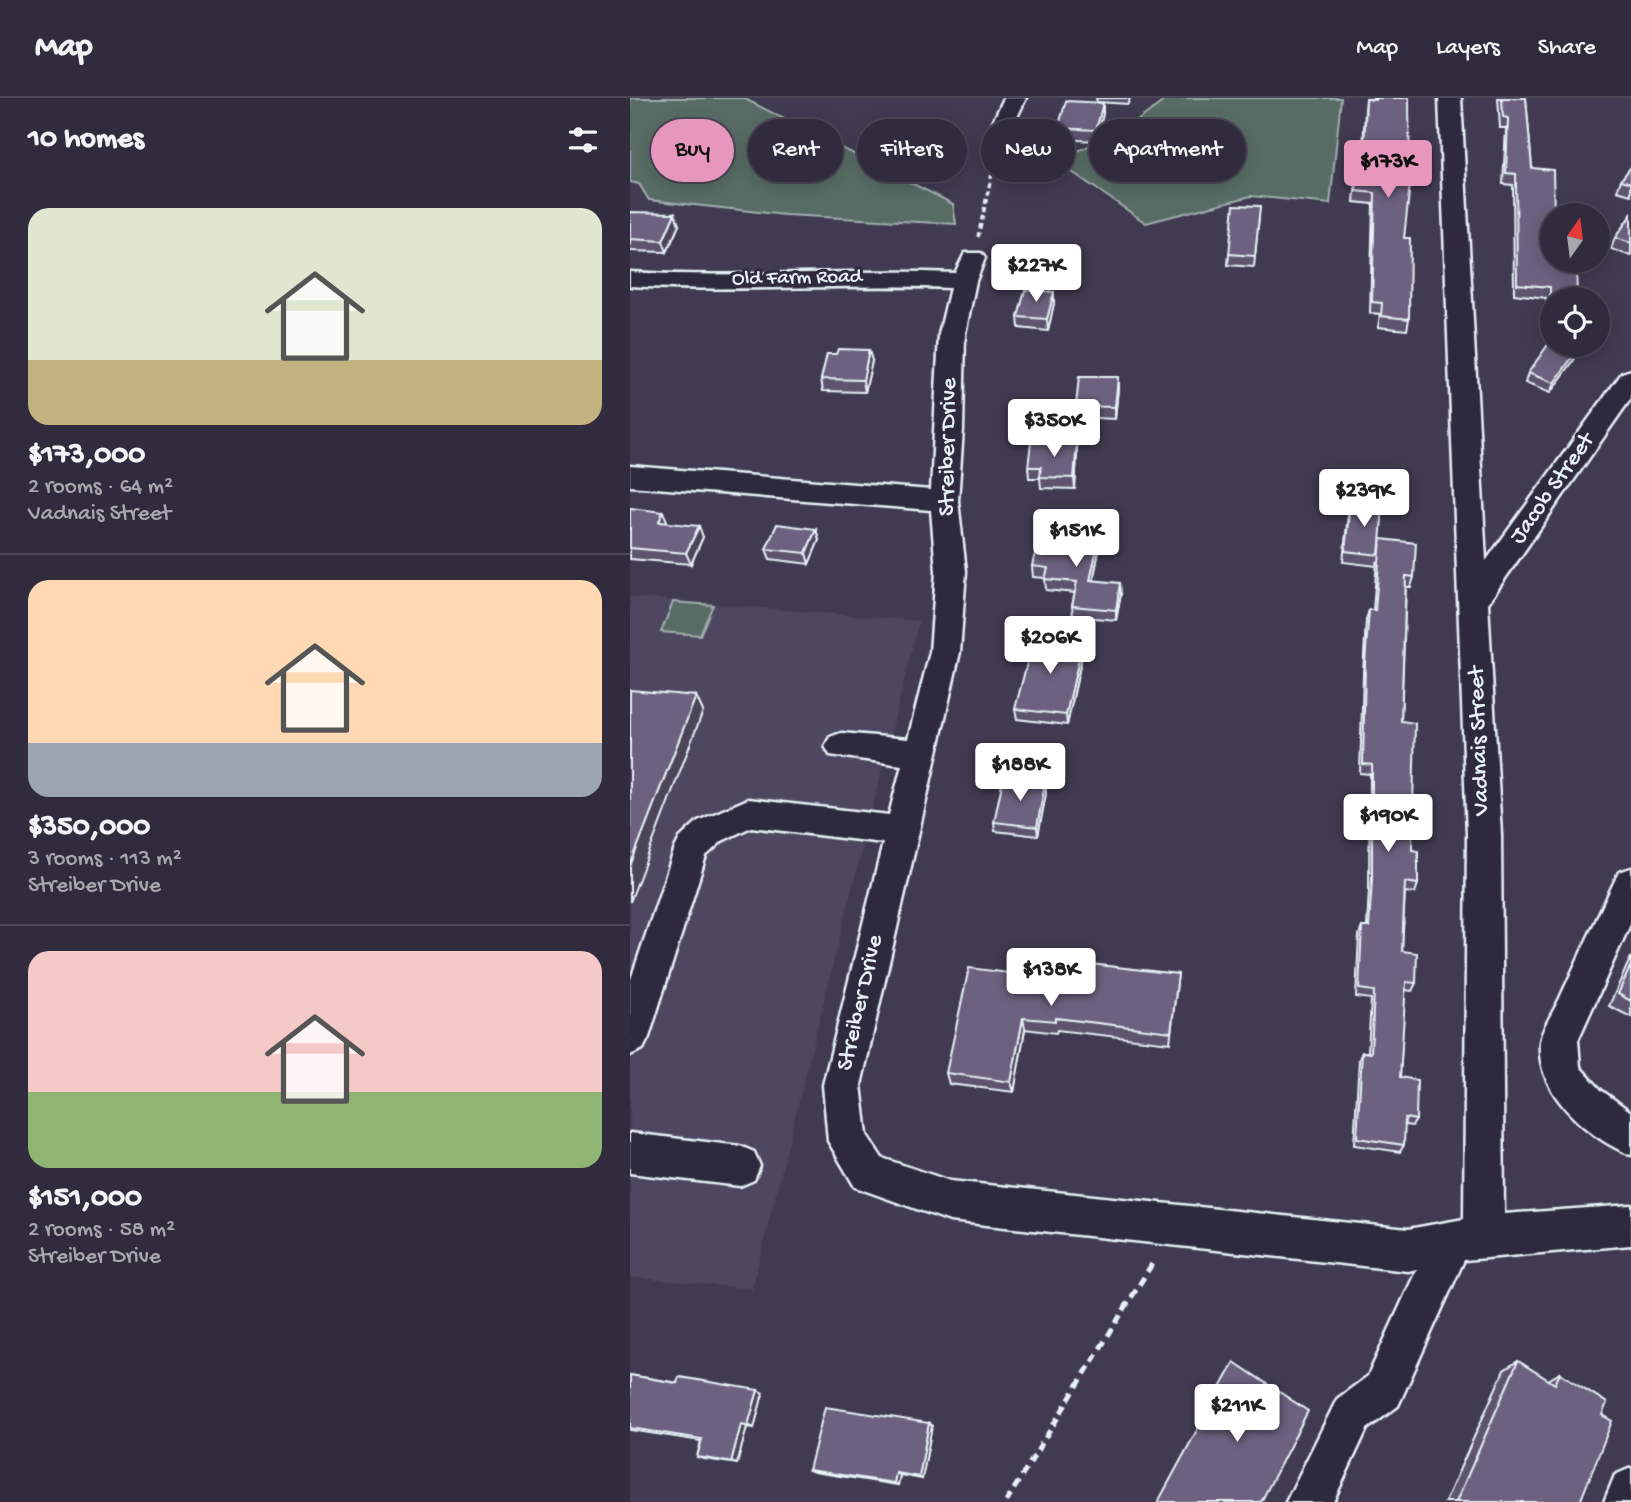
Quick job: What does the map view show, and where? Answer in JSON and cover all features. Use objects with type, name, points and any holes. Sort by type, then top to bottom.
[{"type":"street","points":[[1005,119],[1015,98]]},
{"type":"street","name":"Vadnais Street","points":[[1450,98],[1484,835],[1467,1239]]},
{"type":"street","name":"Old Farm Road","points":[[630,279],[676,282],[878,277],[968,269]]},
{"type":"street","name":"Streiber Drive","points":[[968,269],[951,334],[950,429],[944,500],[951,571],[945,652],[842,1085],[848,1141],[869,1173],[950,1201],[1408,1250],[1467,1239]]},
{"type":"street","name":"Jacob Street","points":[[1475,599],[1631,379]]},
{"type":"street","points":[[630,477],[944,500]]},
{"type":"street","points":[[841,746],[920,753]]},
{"type":"street","points":[[630,1037],[692,848],[710,831],[747,813],[901,831]]},
{"type":"street","points":[[1631,883],[1559,1040],[1562,1075],[1587,1103],[1631,1136]]},
{"type":"street","points":[[630,1153],[740,1166]]},
{"type":"street","points":[[1309,1502],[1352,1414],[1383,1391],[1467,1239],[1631,1225]]},
{"type":"street","points":[[1627,1502],[1631,1491]]},
{"type":"path","points":[[968,269],[988,182]]},
{"type":"path","points":[[1006,1502],[1177,1226]]},
{"type":"shaded area","points":[[630,597],[919,621],[752,1289],[630,1277]]},
{"type":"green space","points":[[630,98],[743,98],[785,119],[748,119],[748,182],[843,182],[843,148],[857,156],[857,182],[909,182],[953,204],[956,224],[785,215],[649,200],[639,184],[630,182]]},
{"type":"green space","points":[[1168,98],[1341,98],[1330,204],[1251,196],[1146,223],[1075,174],[1075,152],[1089,146],[1089,182],[1246,182],[1246,119],[1140,119]]},
{"type":"green space","points":[[673,602],[713,605],[700,635],[661,632]]},
{"type":"building","points":[[1409,98],[1410,184],[1404,238],[1410,238],[1409,319],[1381,316],[1382,303],[1372,302],[1375,193],[1356,191],[1359,148],[1364,148],[1366,99]]},
{"type":"building","points":[[1502,98],[1526,98],[1532,168],[1553,170],[1554,203],[1540,203],[1540,273],[1576,273],[1577,287],[1517,284],[1516,174],[1506,173],[1508,118],[1503,117]]},
{"type":"building","points":[[1066,101],[1103,103],[1099,119],[1089,119],[1089,130],[1075,129],[1075,119],[1061,119]]},
{"type":"building","points":[[1631,167],[1631,183],[1621,180]]},
{"type":"building","points":[[1234,205],[1260,206],[1255,256],[1229,254]]},
{"type":"building","points":[[630,212],[675,213],[663,241],[630,239]]},
{"type":"building","points":[[1631,215],[1631,243],[1615,238]]},
{"type":"building","points":[[1025,290],[1054,292],[1047,319],[1018,317]]},
{"type":"building","points":[[838,349],[869,350],[863,380],[821,379],[827,354],[836,354]]},
{"type":"building","points":[[1540,356],[1572,357],[1554,383],[1528,373]]},
{"type":"building","points":[[1079,377],[1118,377],[1115,407],[1076,406]]},
{"type":"building","points":[[1031,442],[1077,443],[1074,478],[1040,477],[1041,467],[1028,467]]},
{"type":"building","points":[[1350,503],[1383,506],[1379,555],[1345,551]]},
{"type":"building","points":[[630,508],[663,512],[659,522],[699,526],[686,553],[630,548]]},
{"type":"building","points":[[777,524],[816,529],[806,553],[766,549]]},
{"type":"building","points":[[1040,533],[1099,540],[1090,580],[1120,583],[1116,610],[1072,606],[1077,582],[1045,579],[1048,568],[1032,566]]},
{"type":"building","points":[[1381,539],[1416,543],[1414,577],[1406,576],[1401,721],[1415,723],[1412,850],[1418,851],[1418,884],[1405,882],[1402,951],[1417,953],[1416,983],[1406,982],[1400,1077],[1417,1080],[1416,1120],[1405,1118],[1404,1145],[1357,1138],[1362,1052],[1371,1053],[1374,991],[1359,989],[1362,927],[1369,927],[1372,879],[1372,765],[1363,764],[1365,663],[1369,610],[1375,610]]},
{"type":"building","points":[[1041,637],[1083,641],[1066,715],[1015,709],[1033,640],[1040,640]]},
{"type":"building","points":[[630,690],[696,696],[630,866]]},
{"type":"building","points":[[1003,779],[1045,783],[1037,827],[994,822]]},
{"type":"building","points":[[1028,957],[1178,974],[1171,1032],[1055,1018],[1055,1021],[1023,1018],[1011,1082],[946,1073],[969,968],[1025,975]]},
{"type":"building","points":[[1631,965],[1631,1001],[1618,994]]},
{"type":"building","points":[[1518,1361],[1555,1384],[1560,1373],[1607,1403],[1602,1415],[1612,1421],[1580,1502],[1456,1502]]},
{"type":"building","points":[[1234,1362],[1308,1411],[1261,1502],[1158,1502]]},
{"type":"building","points":[[630,1375],[677,1383],[679,1377],[758,1390],[748,1425],[741,1424],[731,1462],[697,1457],[702,1439],[630,1428]]},
{"type":"building","points":[[825,1407],[929,1423],[919,1477],[896,1473],[894,1483],[809,1470]]}]
